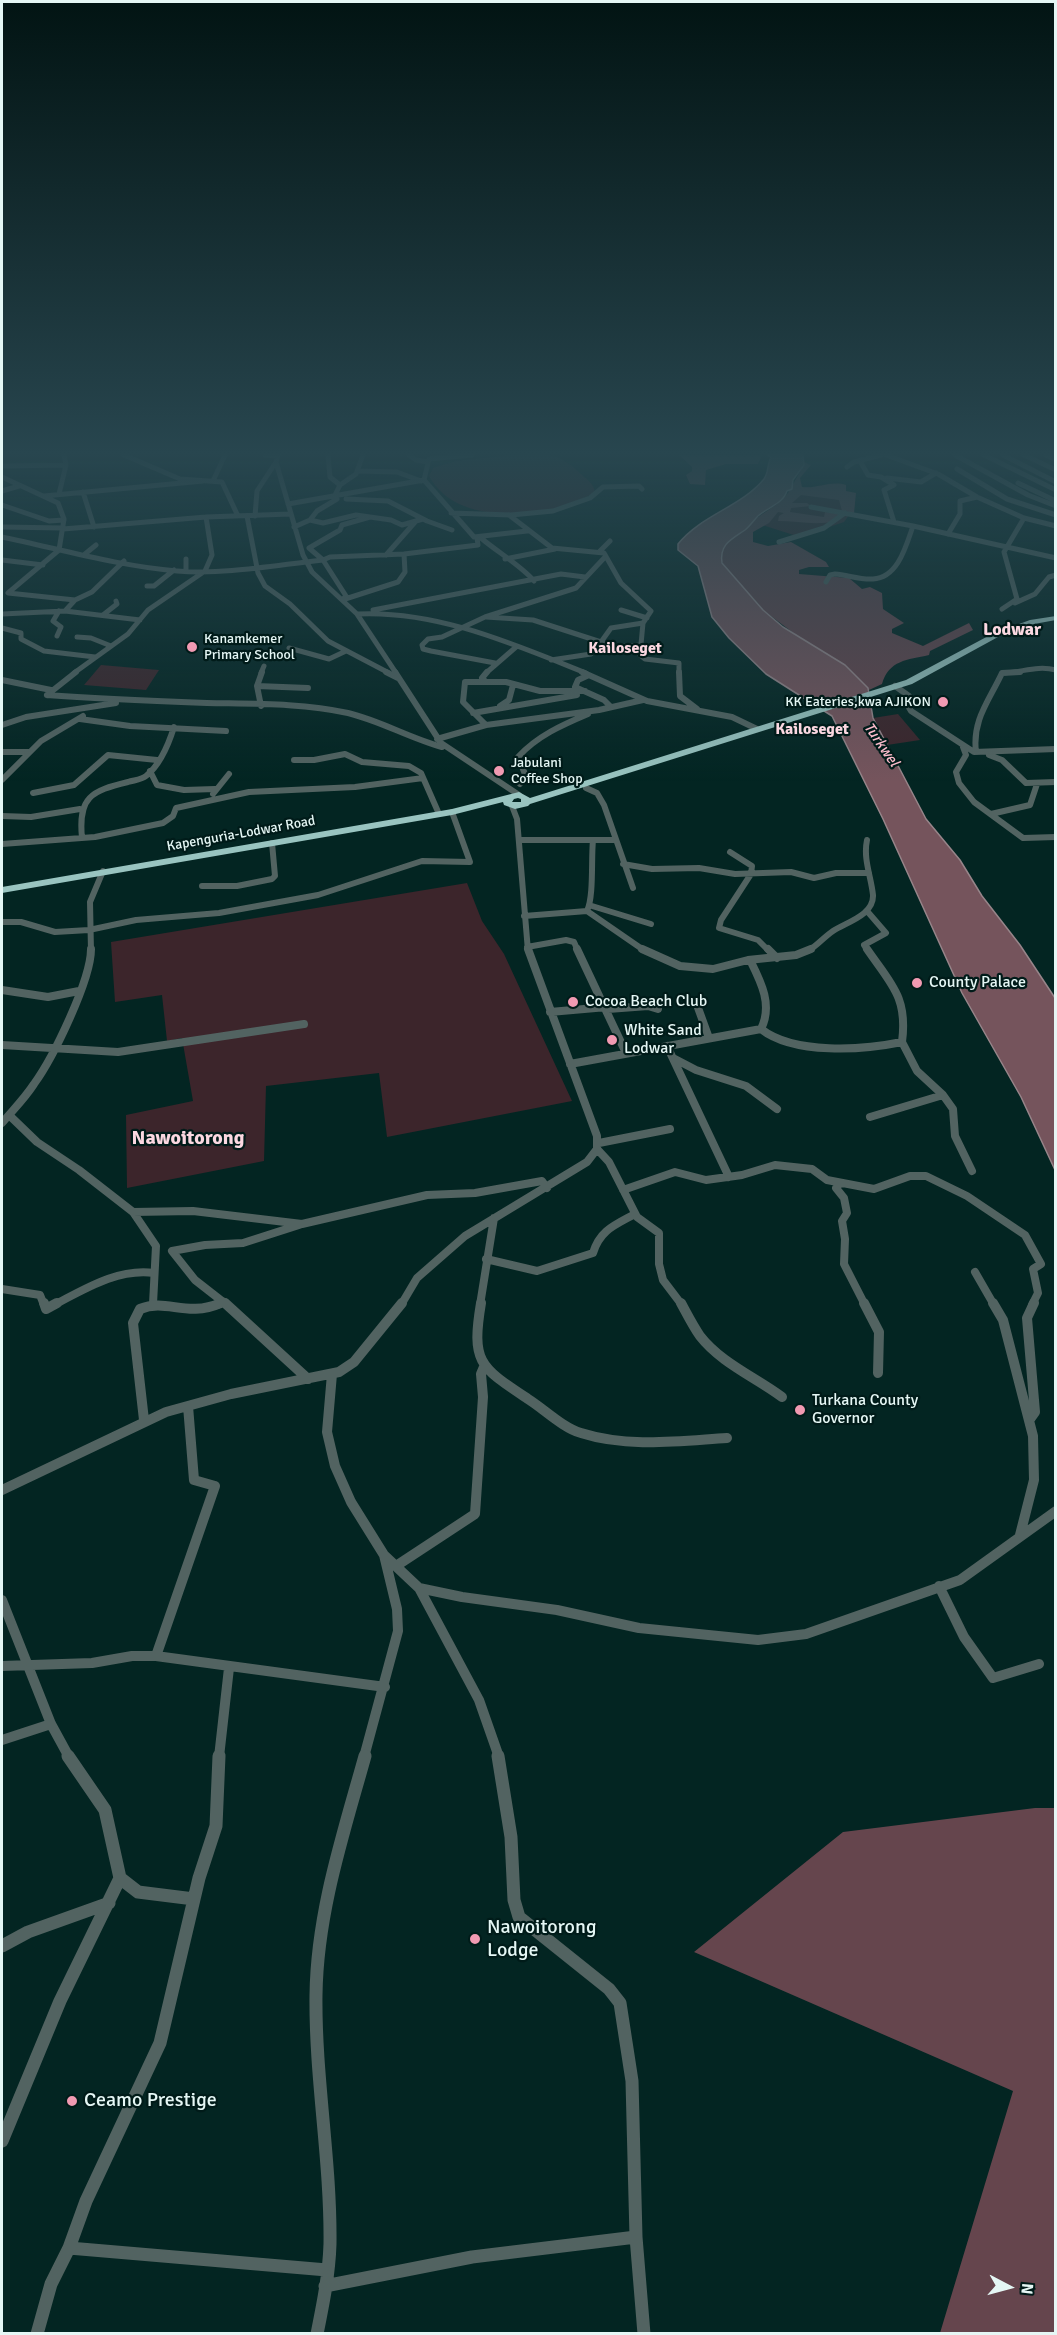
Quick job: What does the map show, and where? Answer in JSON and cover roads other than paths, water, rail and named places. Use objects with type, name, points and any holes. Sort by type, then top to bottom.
[{"type":"highway","points":[[522,796],[547,794],[896,686],[929,674],[959,653],[1005,629],[1056,616]]},
{"type":"highway","points":[[959,653],[968,644],[1001,626],[1056,616]]},
{"type":"highway","name":"Kapenguria-Lodwar Road","points":[[2,890],[452,812],[522,796]]},
{"type":"street","points":[[35,564],[43,565]]},
{"type":"street","points":[[57,636],[61,627],[53,621],[75,600],[92,592],[121,564]]},
{"type":"street","points":[[140,564],[174,570],[205,571],[287,564]]},
{"type":"street","points":[[186,564],[186,571]]},
{"type":"street","points":[[208,564],[205,571],[159,601],[128,634],[47,695],[135,701],[261,706],[294,705],[347,713],[448,750]]},
{"type":"street","points":[[256,564],[265,586],[290,604],[315,631],[346,651],[398,678]]},
{"type":"street","points":[[307,564],[319,580],[360,613],[437,738],[448,750],[509,799],[517,819],[527,948],[598,1146],[635,1214],[659,1233],[659,1264],[663,1280],[680,1301],[700,1336],[733,1367],[749,1373],[782,1397]]},
{"type":"street","points":[[326,564],[346,596],[342,600]]},
{"type":"street","points":[[342,600],[398,582],[405,576],[407,564]]},
{"type":"street","points":[[513,564],[527,572],[534,581]]},
{"type":"street","points":[[495,663],[423,649],[424,641],[442,637],[459,627],[485,617],[576,588],[598,564]]},
{"type":"street","points":[[609,564],[621,583],[651,610],[645,620],[640,653],[642,657],[679,663],[680,696],[699,711]]},
{"type":"street","points":[[826,582],[830,575],[835,574],[881,578],[899,564]]},
{"type":"street","points":[[1007,564],[1017,593],[1015,603]]},
{"type":"street","points":[[5,593],[43,565]]},
{"type":"street","points":[[147,586],[154,586],[174,570]]},
{"type":"street","points":[[360,613],[430,597],[534,581],[564,574],[585,577]]},
{"type":"street","points":[[1002,609],[1035,596],[1044,587],[1049,577],[1056,575]]},
{"type":"street","points":[[5,593],[75,600]]},
{"type":"street","points":[[103,615],[117,604],[116,601]]},
{"type":"street","points":[[621,610],[645,620]]},
{"type":"street","points":[[2,614],[62,611],[140,620]]},
{"type":"street","points":[[360,613],[422,617],[459,627],[589,675],[643,700],[742,721],[757,729]]},
{"type":"street","points":[[485,617],[496,620],[533,620],[611,647],[641,645]]},
{"type":"street","points":[[601,642],[611,628],[645,620]]},
{"type":"street","points":[[2,627],[18,631],[21,633],[21,639],[44,651],[95,657]]},
{"type":"street","points":[[76,637],[91,638],[111,646]]},
{"type":"street","points":[[485,681],[482,678],[495,663],[516,647]]},
{"type":"street","points":[[289,648],[329,659],[346,651]]},
{"type":"street","points":[[550,660],[591,654]]},
{"type":"street","points":[[261,706],[258,686],[264,666]]},
{"type":"street","points":[[980,753],[974,743],[978,716],[1002,673],[1016,673],[1038,666],[1056,670]]},
{"type":"street","points":[[589,675],[574,687],[611,707]]},
{"type":"street","points":[[2,680],[51,690]]},
{"type":"street","points":[[486,725],[464,702],[463,683],[485,681],[540,691],[587,692]]},
{"type":"street","points":[[499,708],[509,700],[513,685]]},
{"type":"street","points":[[258,686],[308,688]]},
{"type":"street","points":[[896,686],[909,696],[908,706],[911,711],[963,747],[1002,760],[1026,783],[1056,782]]},
{"type":"street","points":[[473,713],[587,692]]},
{"type":"street","points":[[2,780],[41,741],[80,719],[95,706],[99,698]]},
{"type":"street","points":[[437,738],[486,725],[599,710],[643,700]]},
{"type":"street","points":[[2,725],[26,717],[135,701]]},
{"type":"street","points":[[517,819],[525,774],[518,757],[525,749],[555,728],[599,710]]},
{"type":"street","points":[[80,719],[130,726],[226,731]]},
{"type":"street","points":[[82,838],[80,809],[91,795],[147,776],[171,741],[174,727]]},
{"type":"street","points":[[963,747],[966,755],[957,770],[960,784],[991,814],[1027,840],[1056,837]]},
{"type":"street","points":[[980,753],[1056,749]]},
{"type":"street","points":[[2,752],[28,752]]},
{"type":"street","points":[[294,760],[314,760],[345,754],[362,762],[404,764],[421,773],[439,814]]},
{"type":"street","points":[[33,793],[74,785],[108,755],[157,760]]},
{"type":"street","points":[[150,771],[157,785],[167,789],[215,789]]},
{"type":"street","points":[[211,800],[215,789],[229,774]]},
{"type":"street","points":[[2,844],[82,838],[163,823],[173,816],[176,807],[249,792],[355,788],[423,778]]},
{"type":"street","points":[[991,814],[1030,805],[1036,784]]},
{"type":"street","points":[[586,788],[600,797],[633,888]]},
{"type":"street","points":[[2,816],[31,817],[80,809]]},
{"type":"street","points":[[2,922],[21,922],[55,932],[89,930],[136,920],[195,917],[292,901],[353,885],[422,861],[470,862],[452,812]]},
{"type":"street","points":[[519,840],[616,840]]},
{"type":"street","points":[[593,840],[589,909],[599,921],[663,961],[711,970],[750,960],[777,958],[811,949],[837,927],[855,922],[867,911],[873,898],[865,850],[867,840]]},
{"type":"street","points":[[202,886],[237,886],[272,879],[275,876],[272,843]]},
{"type":"street","points":[[730,852],[746,860],[752,866],[751,874],[721,920],[719,928],[758,940],[777,958]]},
{"type":"street","points":[[623,864],[652,868],[699,868],[751,874],[791,872],[814,878],[828,874],[869,873]]},
{"type":"street","points":[[2,1123],[35,1083],[91,965],[90,902],[103,871]]},
{"type":"street","points":[[524,916],[589,909],[651,924]]},
{"type":"street","points":[[867,911],[886,933],[864,945],[900,997],[905,1020],[902,1042],[917,1071],[943,1095],[953,1109],[955,1136],[972,1171]]},
{"type":"street","points":[[527,948],[566,940],[574,942],[607,1008],[626,1053]]},
{"type":"street","points":[[570,1064],[760,1029],[766,1021],[766,1003],[750,960]]},
{"type":"street","points":[[2,990],[48,997],[79,991]]},
{"type":"street","points":[[697,1005],[709,1038]]},
{"type":"street","points":[[550,1012],[648,1006],[658,1009]]},
{"type":"street","points":[[2,1046],[118,1052],[304,1023]]},
{"type":"street","points":[[760,1029],[769,1035],[806,1044],[855,1048],[902,1042]]},
{"type":"street","points":[[667,1047],[729,1177]]},
{"type":"street","points":[[673,1058],[696,1070],[746,1086],[777,1109]]},
{"type":"street","points":[[870,1117],[943,1095]]},
{"type":"street","points":[[9,1115],[37,1142],[79,1170],[132,1212],[156,1246],[153,1304]]},
{"type":"street","points":[[2,1490],[144,1420],[231,1394],[332,1374],[354,1362],[408,1296],[423,1272],[450,1246],[587,1162],[598,1146],[670,1129]]},
{"type":"street","points":[[623,1190],[679,1172],[706,1180],[729,1177],[775,1165],[812,1169],[827,1180],[874,1189],[910,1176],[926,1176],[967,1196],[1025,1235],[1041,1264],[1033,1269],[1038,1293],[1027,1312],[1029,1332],[1027,1349],[1031,1365],[1035,1412],[1034,1417],[1030,1419]]},
{"type":"street","points":[[308,1379],[224,1302],[209,1295],[194,1282],[172,1251],[205,1245],[243,1243],[302,1224],[427,1194],[475,1192],[542,1181],[547,1188]]},
{"type":"street","points":[[840,1183],[836,1188],[844,1198],[846,1213],[842,1221],[845,1239],[844,1264],[879,1332],[878,1373]]},
{"type":"street","points":[[132,1212],[194,1211],[302,1224]]},
{"type":"street","points":[[486,1258],[537,1271],[593,1253],[597,1240],[604,1231],[635,1214]]},
{"type":"street","points":[[494,1218],[476,1333],[484,1367],[495,1378],[580,1433],[643,1443],[727,1438]]},
{"type":"street","points":[[478,1228],[491,1234]]},
{"type":"street","points":[[2,1289],[14,1288],[40,1295],[46,1309],[96,1282],[148,1271],[154,1273]]},
{"type":"street","points":[[975,1272],[993,1299],[1003,1320],[1030,1419],[1034,1480],[1020,1535]]},
{"type":"street","points":[[144,1420],[133,1323],[140,1308],[153,1304],[172,1310],[199,1311],[224,1302]]},
{"type":"street","points":[[396,1566],[475,1514],[477,1455],[483,1397],[481,1374],[484,1367]]},
{"type":"street","points":[[332,1374],[327,1432],[335,1466],[351,1502],[384,1555],[419,1588],[479,1700],[497,1748],[511,1837],[514,1900],[519,1917],[609,1989],[620,2003],[632,2081],[636,2237],[644,2334]]},
{"type":"street","points":[[156,1656],[195,1538],[215,1486],[194,1480],[188,1406]]},
{"type":"street","points":[[419,1588],[462,1597],[557,1610],[639,1628],[758,1640],[806,1634],[960,1580],[1056,1510]]},
{"type":"street","points":[[317,2334],[330,2235],[315,2030],[316,1950],[322,1915],[353,1796],[385,1687],[399,1622],[384,1555]]},
{"type":"street","points":[[939,1586],[964,1637],[993,1678],[1039,1664]]},
{"type":"street","points":[[2,1600],[51,1724],[67,1754],[105,1810],[120,1878],[60,2001],[2,2141]]},
{"type":"street","points":[[2,1666],[27,1663],[92,1663],[132,1656],[156,1656],[229,1668],[385,1687]]},
{"type":"street","points":[[37,2334],[51,2284],[69,2248],[86,2201],[160,2043],[194,1899],[216,1826],[220,1732],[229,1668]]},
{"type":"street","points":[[2,1740],[51,1724]]},
{"type":"street","points":[[120,1878],[138,1892],[194,1899]]},
{"type":"street","points":[[2,1946],[28,1932],[108,1903]]},
{"type":"street","points":[[325,2286],[472,2257],[636,2237]]},
{"type":"street","points":[[69,2248],[327,2270]]},
{"type":"water","name":"Turkwel","points":[[695,564],[723,564],[763,610],[783,627],[845,665],[868,688],[873,718],[926,819],[960,860],[982,896],[1020,945],[1055,998],[1055,1170],[1021,1097],[962,993],[883,819],[832,716],[766,674],[729,638],[712,617],[698,566]]},
{"type":"place","name":"Kanamkemer Primary School","points":[[192,647]]},
{"type":"place","name":"KK Eateries,kwa AJIKON","points":[[943,702]]},
{"type":"place","name":"Jabulani Coffee Shop","points":[[499,771]]},
{"type":"place","name":"County Palace","points":[[917,983]]},
{"type":"place","name":"Cocoa Beach Club","points":[[573,1002]]},
{"type":"place","name":"White Sand Lodwar","points":[[612,1040]]},
{"type":"place","name":"Turkana County Governor","points":[[800,1410]]},
{"type":"place","name":"Nawoitorong Lodge","points":[[475,1939]]},
{"type":"place","name":"Ceamo Prestige","points":[[72,2101]]},
{"type":"district","name":"Lodwar","points":[[1012,630]]},
{"type":"district","name":"Kailoseget","points":[[625,649]]},
{"type":"district","name":"Kailoseget","points":[[812,730]]},
{"type":"district","name":"Nawoitorong","points":[[188,1139]]}]
